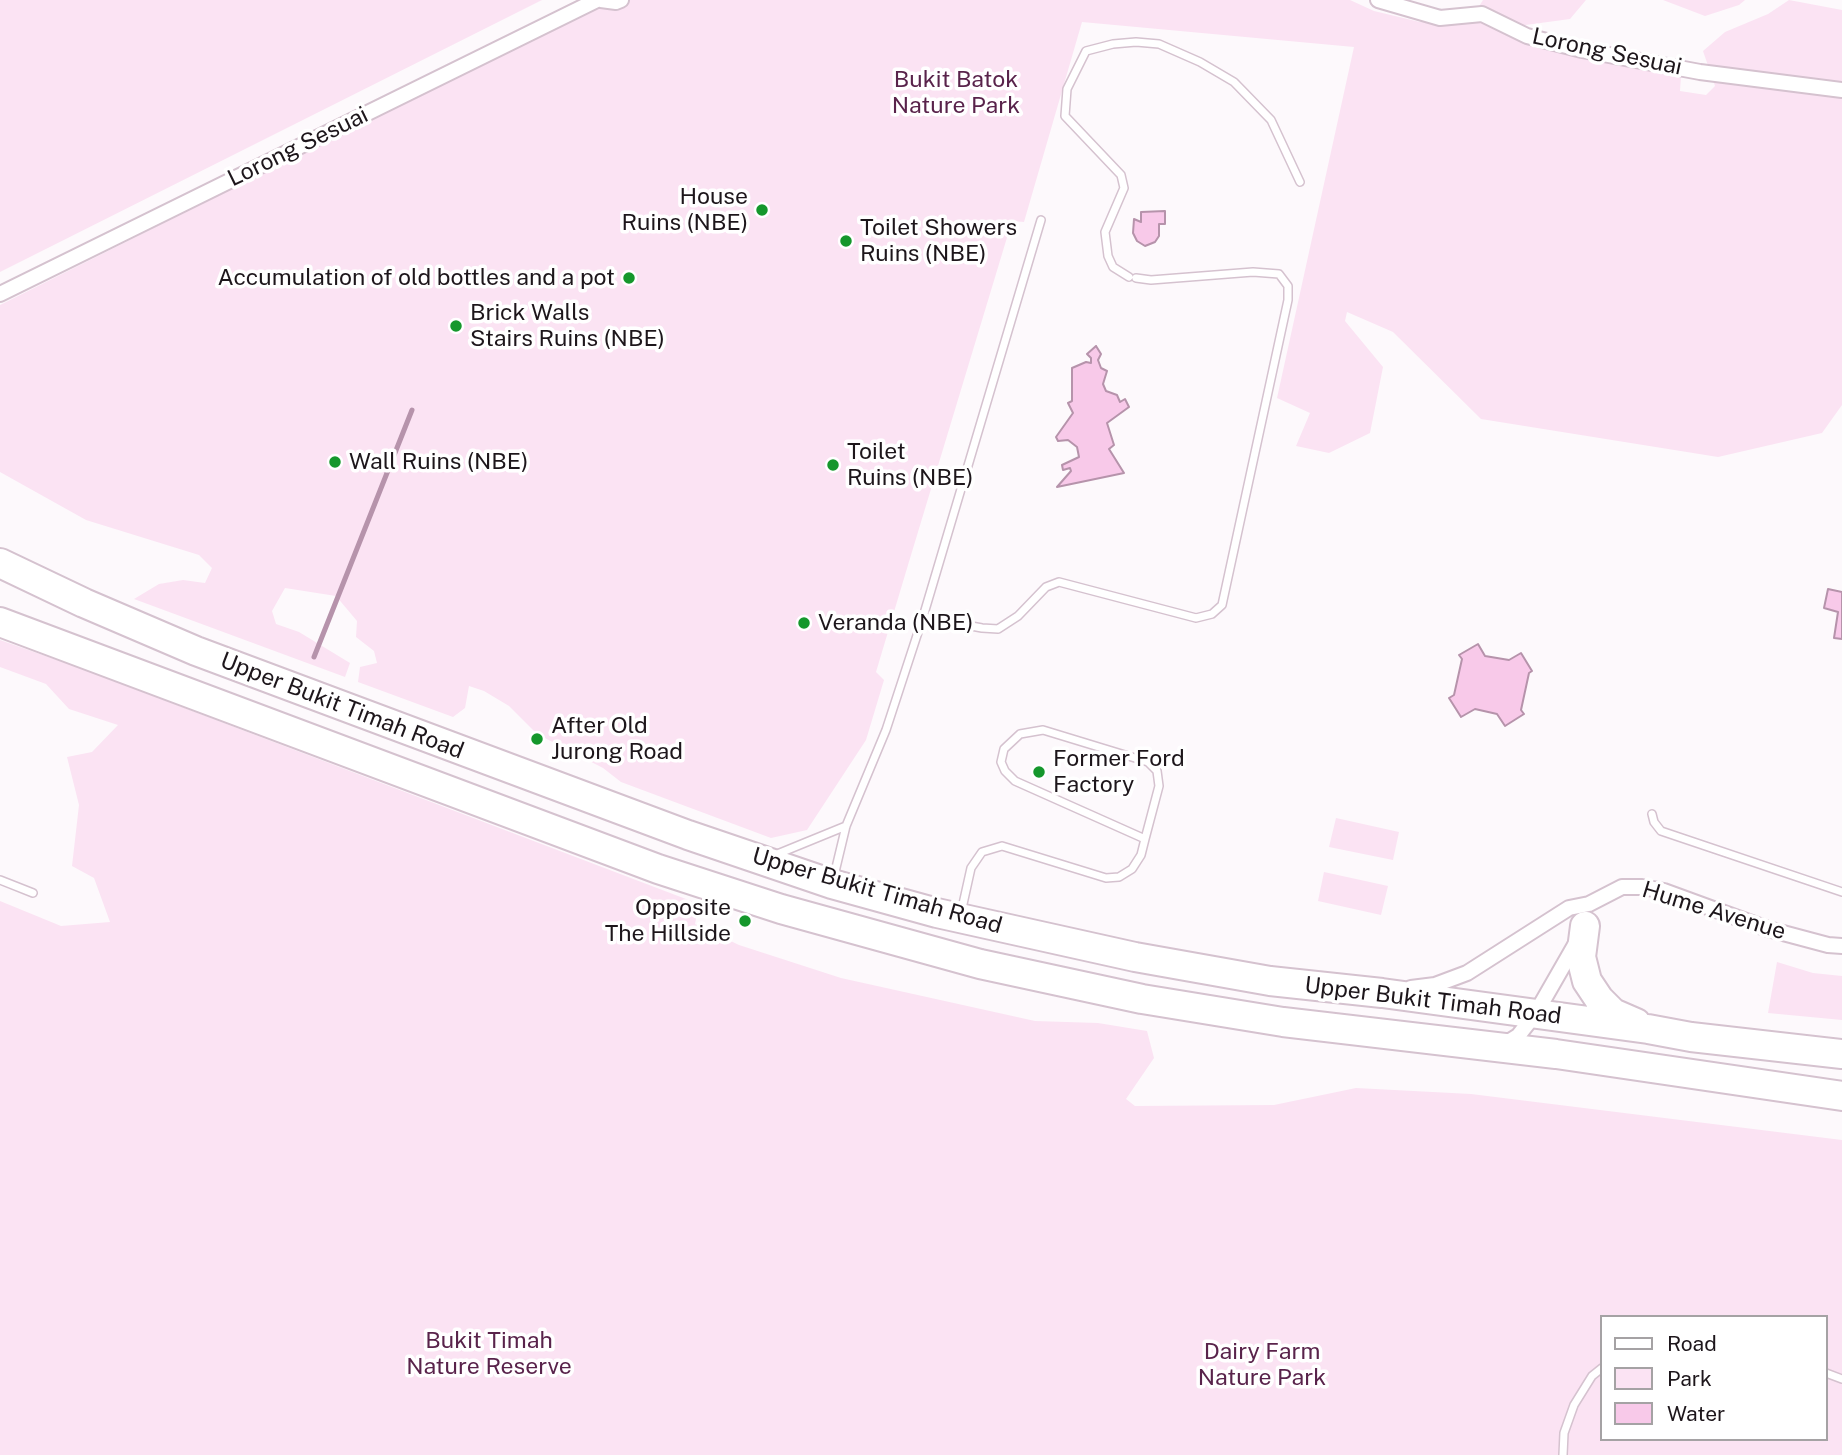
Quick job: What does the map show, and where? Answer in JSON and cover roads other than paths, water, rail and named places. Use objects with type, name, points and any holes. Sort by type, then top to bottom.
[{"type":"highway","name":"Upper Bukit Timah Road","points":[[0,563],[196,651],[688,835],[832,884],[949,915],[1135,957],[1269,981],[1382,993],[1691,1037],[1842,1054]]},
{"type":"highway","name":"Upper Bukit Timah Road","points":[[0,622],[658,869],[794,913],[980,964],[1142,999],[1283,1022],[1500,1047],[1842,1097]]},
{"type":"highway","points":[[405,730],[401,741],[404,765],[418,779]]},
{"type":"highway","points":[[949,915],[984,946],[986,951],[980,964]]},
{"type":"highway","points":[[1587,915],[1581,957],[1587,981],[1613,1013],[1648,1029]]},
{"type":"highway","points":[[1230,974],[1280,997],[1287,1006],[1283,1022]]},
{"type":"highway","points":[[1691,1037],[1688,1051],[1691,1058],[1724,1079]]},
{"type":"street","name":"Lorong Sesuai","points":[[0,294],[599,0],[621,0]]},
{"type":"street","name":"Lorong Sesuai","points":[[1378,0],[1440,18],[1466,13],[1482,14],[1527,36],[1582,50],[1700,72],[1842,90]]},
{"type":"street","name":"Hume Avenue","points":[[1382,993],[1435,985],[1467,973],[1569,908],[1587,915],[1622,887],[1664,891],[1768,929],[1828,945],[1842,946]]},
{"type":"street","points":[[1500,1047],[1518,1036],[1536,1013],[1587,915]]},
{"type":"lane","points":[[923,617],[998,629],[1018,616],[1046,587],[1059,582],[1196,618],[1212,614],[1222,605],[1289,286],[1279,274],[1253,272],[1150,280],[1132,278],[1113,267],[1108,256],[1105,232],[1124,188],[1121,175],[1065,116],[1067,89],[1086,51],[1113,44],[1159,44],[1200,62],[1234,82],[1271,120],[1300,183]]},
{"type":"lane","points":[[832,884],[846,826],[886,730],[923,617],[1041,220]]},
{"type":"lane","points":[[949,915],[971,868],[982,852],[1002,846],[1107,878],[1119,877],[1132,869],[1141,855],[1160,786],[1157,771],[1148,762],[1043,730],[1020,734],[1004,749],[1001,762],[1005,771],[1015,781],[1145,839]]},
{"type":"lane","points":[[1652,814],[1661,831],[1842,892]]},
{"type":"lane","points":[[763,861],[846,826]]},
{"type":"lane","points":[[0,880],[33,893]]},
{"type":"lane","points":[[1563,1455],[1564,1433],[1574,1405],[1592,1377],[1601,1369]]},
{"type":"water","points":[[1165,211],[1165,224],[1159,224],[1159,236],[1155,242],[1145,246],[1137,241],[1133,233],[1134,219],[1141,222],[1141,212]]},
{"type":"water","points":[[1096,346],[1101,354],[1098,360],[1101,368],[1107,371],[1103,384],[1106,391],[1117,395],[1120,402],[1125,399],[1129,407],[1107,423],[1114,445],[1109,449],[1124,473],[1057,487],[1071,471],[1070,468],[1063,470],[1062,465],[1079,457],[1077,447],[1068,440],[1058,441],[1056,437],[1073,413],[1068,403],[1072,401],[1072,368],[1086,362],[1091,363],[1087,354]]},
{"type":"water","points":[[1828,589],[1842,592],[1842,639],[1834,638],[1838,612],[1824,608]]},
{"type":"water","points":[[1478,644],[1485,656],[1509,660],[1521,653],[1532,671],[1529,673],[1521,710],[1524,714],[1505,726],[1497,714],[1475,709],[1461,717],[1449,698],[1454,695],[1462,659],[1459,655]]},
{"type":"waterway","points":[[314,657],[412,410]]},
{"type":"place","name":"House Ruins (NBE)","points":[[762,210]]},
{"type":"place","name":"Toilet Showers Ruins (NBE)","points":[[846,241]]},
{"type":"place","name":"Accumulation of old bottles and a pot","points":[[629,278]]},
{"type":"place","name":"Brick Walls Stairs Ruins (NBE)","points":[[456,326]]},
{"type":"place","name":"Wall Ruins (NBE)","points":[[335,462]]},
{"type":"place","name":"Toilet Ruins (NBE)","points":[[833,465]]},
{"type":"place","name":"Veranda (NBE)","points":[[804,623]]},
{"type":"place","name":"After Old Jurong Road","points":[[537,739]]},
{"type":"place","name":"Former Ford Factory","points":[[1039,772]]},
{"type":"place","name":"Opposite The Hillside","points":[[745,921]]},
{"type":"park label","name":"Bukit Batok Nature Park","points":[[956,93]]},
{"type":"park label","name":"Bukit Timah Nature Reserve","points":[[489,1354]]},
{"type":"park label","name":"Dairy Farm Nature Park","points":[[1262,1365]]}]
